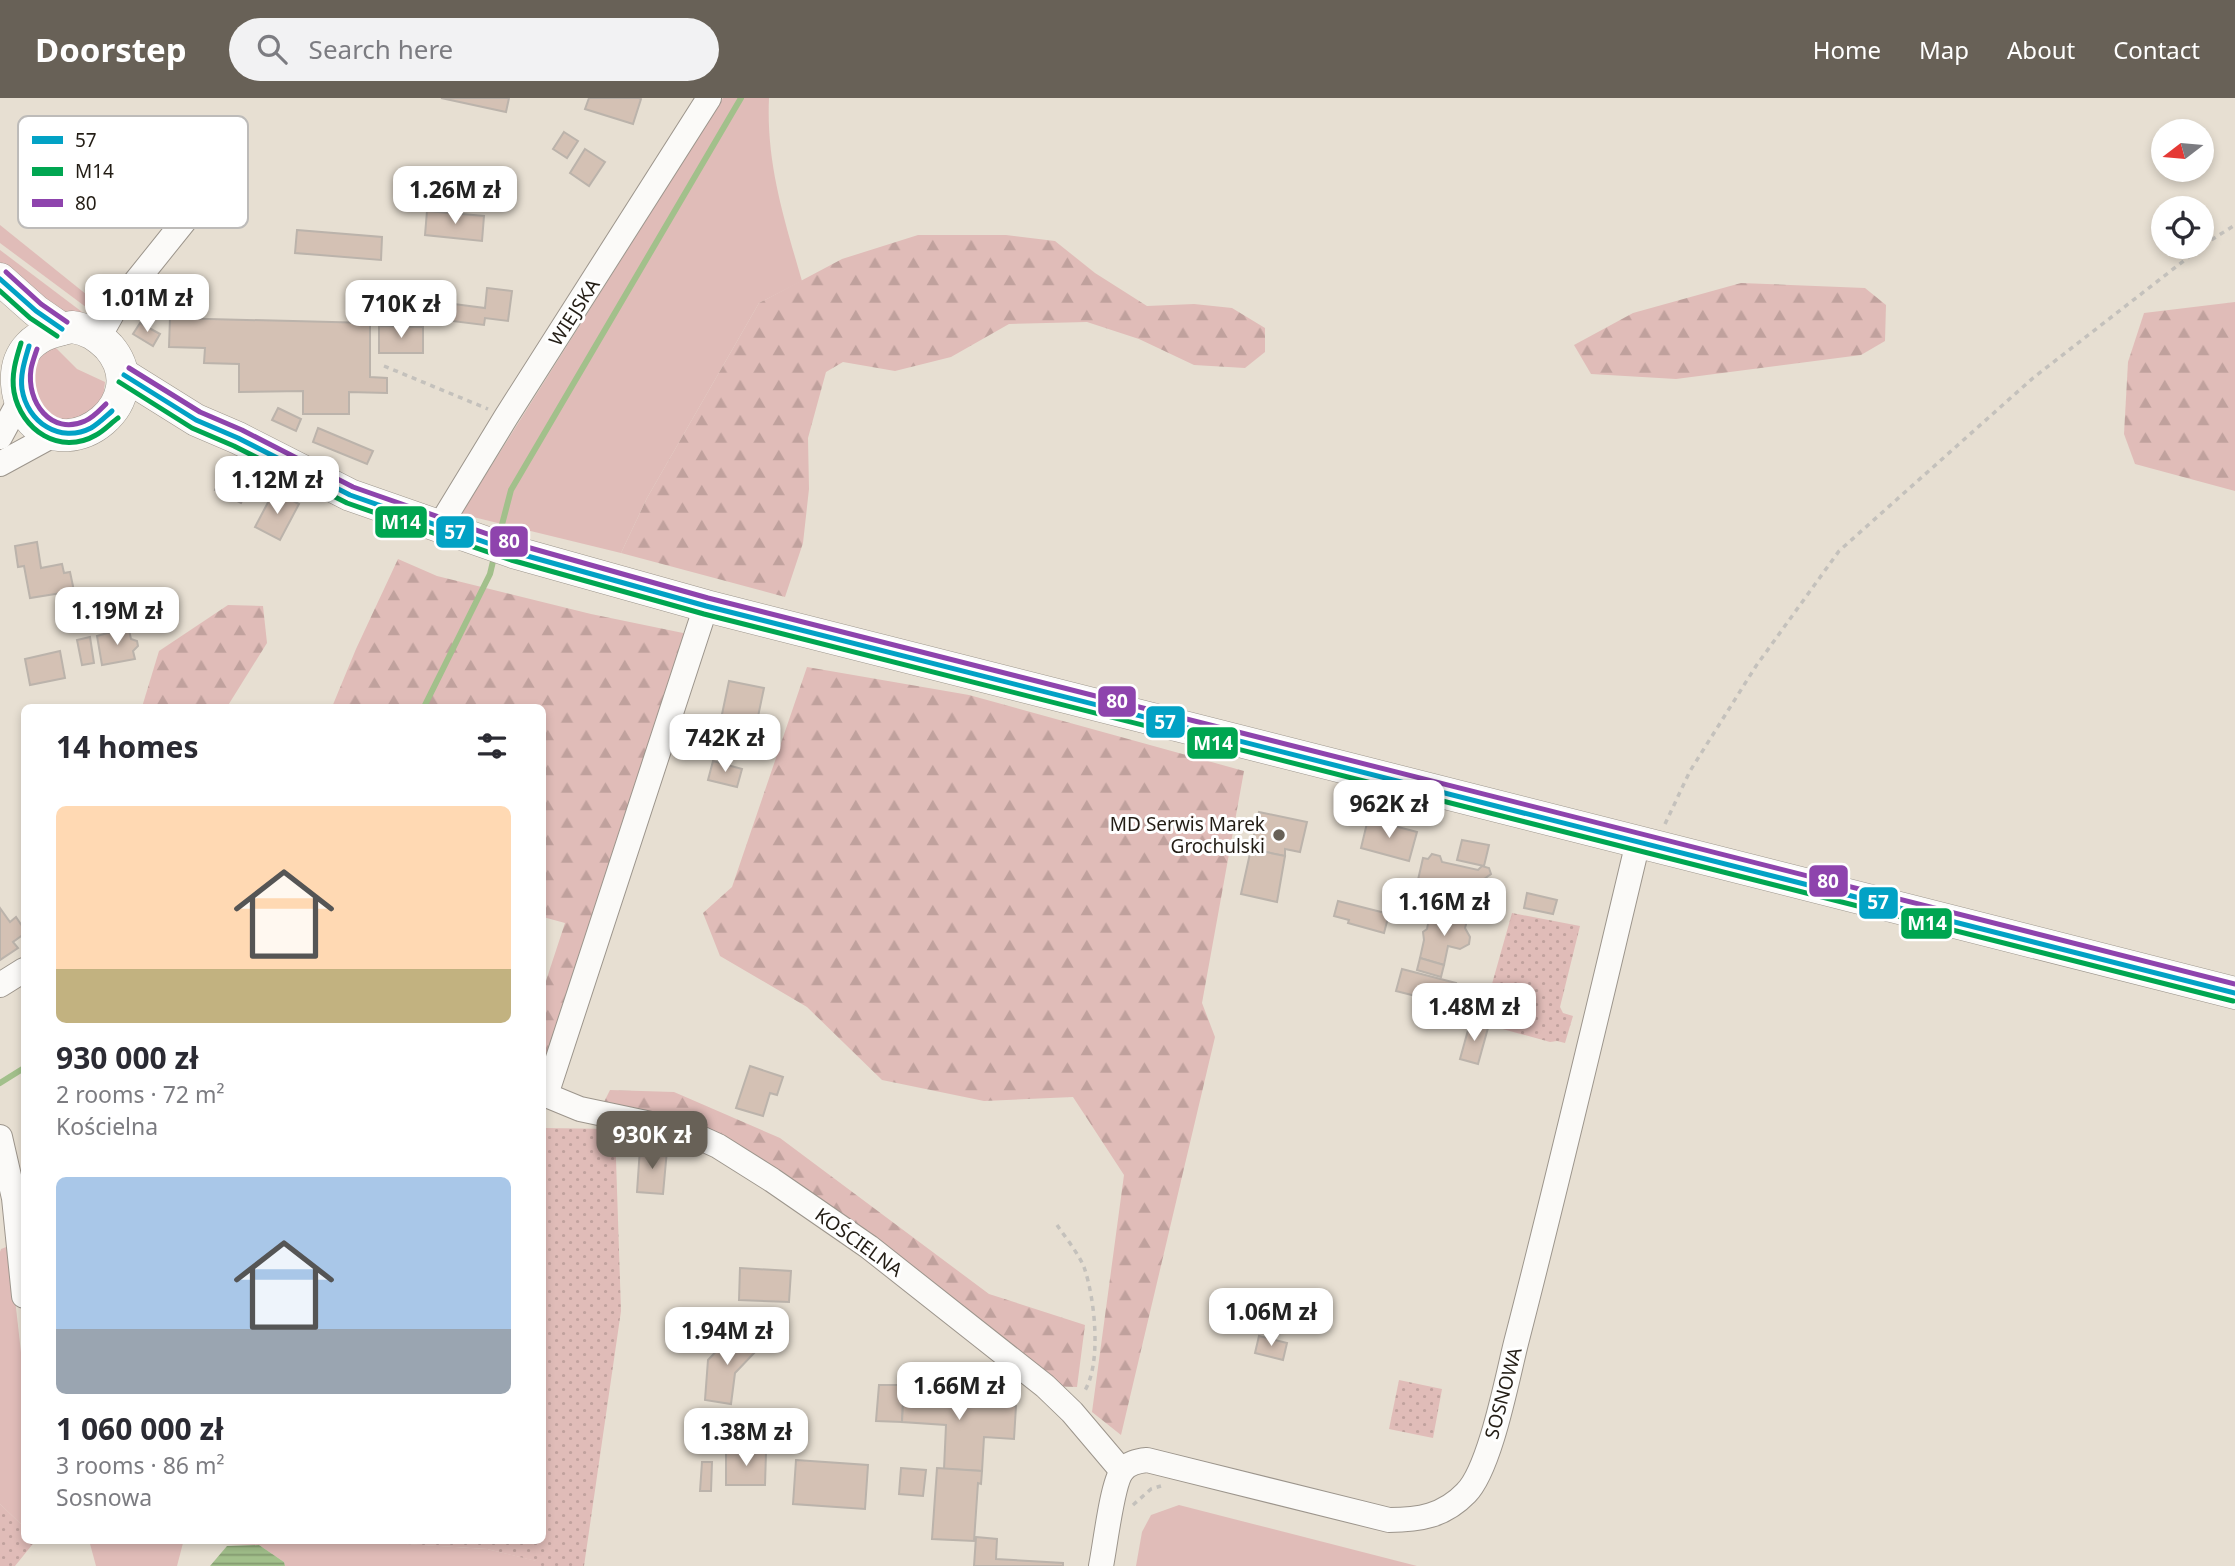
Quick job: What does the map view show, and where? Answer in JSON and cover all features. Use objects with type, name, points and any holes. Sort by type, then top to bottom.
[{"type":"main road","points":[[0,279],[36,311],[62,329]]},
{"type":"main road","points":[[0,295],[29,346]]},
{"type":"main road","points":[[62,329],[84,329],[99,337],[116,356],[124,375],[121,394],[112,411],[90,429],[73,434],[47,432],[33,422],[17,391],[23,355],[29,346],[45,334],[62,329]]},
{"type":"main road","points":[[124,375],[196,420],[238,438],[350,495],[513,552],[706,606],[2235,993]]},
{"type":"main road","points":[[112,411],[196,420]]},
{"type":"street","name":"WIEJSKA","points":[[453,532],[506,416],[709,98]]},
{"type":"street","points":[[99,337],[117,305],[179,228]]},
{"type":"street","points":[[0,437],[20,400]]},
{"type":"street","points":[[0,464],[55,434]]},
{"type":"street","name":"KOŚCIELNA","points":[[546,1090],[706,606]]},
{"type":"street","name":"SOSNOWA","points":[[1122,1471],[1134,1461],[1147,1460],[1389,1520],[1417,1520],[1442,1511],[1467,1493],[1485,1464],[1646,844]]},
{"type":"street","points":[[0,985],[21,972]]},
{"type":"street","name":"KOŚCIELNA","points":[[546,1097],[580,1110],[651,1124],[696,1136],[719,1146],[869,1247],[1045,1386],[1072,1412],[1122,1471]]},
{"type":"street","points":[[0,1137],[16,1160],[15,1198],[21,1263]]},
{"type":"street","points":[[1101,1566],[1116,1486],[1122,1471]]},
{"type":"path","points":[[1646,844],[1756,666],[1839,551],[2033,378],[2208,242],[2235,225]]},
{"type":"path","points":[[384,366],[506,416]]},
{"type":"path","points":[[1058,1225],[1084,1266],[1092,1303],[1095,1344],[1090,1383],[1072,1412]]},
{"type":"path","points":[[1130,1514],[1133,1505],[1151,1489],[1166,1485]]},
{"type":"green space","points":[[723,98],[769,98],[773,168],[802,281],[759,303],[647,498],[621,553],[461,514]]},
{"type":"green space","points":[[0,225],[104,309],[98,316],[0,243]]},
{"type":"green space","points":[[918,235],[1006,235],[1055,241],[1095,273],[1147,306],[1194,304],[1232,308],[1265,328],[1265,352],[1245,368],[1194,365],[1139,339],[1087,322],[1009,324],[951,357],[895,371],[843,362],[826,372],[808,438],[809,489],[803,543],[785,597],[621,553],[647,498],[759,303],[842,259]]},
{"type":"green space","points":[[0,250],[94,321],[87,324],[37,302],[0,262]]},
{"type":"green space","points":[[1741,283],[1865,288],[1886,305],[1885,341],[1861,355],[1676,379],[1591,374],[1574,345],[1633,313]]},
{"type":"green space","points":[[2235,302],[2235,491],[2135,464],[2124,434],[2128,362],[2144,313]]},
{"type":"green space","points":[[54,346],[77,369],[105,382],[103,398],[85,417],[59,422],[37,411],[30,364]]},
{"type":"green space","points":[[398,559],[437,576],[591,614],[688,634],[546,1080],[546,981],[565,923],[546,918],[546,704],[333,704]]},
{"type":"green space","points":[[228,605],[263,606],[267,643],[229,704],[143,704],[159,651]]},
{"type":"green space","points":[[807,667],[969,695],[1244,771],[1202,1003],[1215,1037],[1121,1435],[1092,1412],[1124,1175],[1073,1097],[984,1101],[882,1080],[807,1007],[720,956],[703,913],[732,887]]},
{"type":"green space","points":[[1512,913],[1580,926],[1560,1007],[1563,1013],[1573,1016],[1565,1043],[1550,1042],[1481,1023]]},
{"type":"green space","points":[[610,1090],[674,1092],[780,1138],[989,1294],[1085,1325],[1077,1387],[1045,1386],[718,1146],[598,1114]]},
{"type":"green space","points":[[546,1128],[615,1129],[621,1311],[584,1566],[536,1566],[536,1561],[487,1549],[406,1544],[546,1544]]},
{"type":"green space","points":[[9,1246],[21,1352],[21,1524],[0,1504],[1,1249]]},
{"type":"green space","points":[[1399,1380],[1442,1389],[1433,1438],[1389,1429]]},
{"type":"green space","points":[[0,1504],[21,1524],[21,1544],[33,1544],[15,1566],[0,1566]]},
{"type":"green space","points":[[1179,1505],[1417,1566],[1136,1566],[1142,1532],[1151,1515]]},
{"type":"green space","points":[[90,1544],[183,1544],[177,1566],[96,1566]]},
{"type":"green space","points":[[221,1544],[406,1544],[487,1549],[537,1561],[536,1566],[285,1566],[284,1562],[259,1545]]},
{"type":"shaded area","points":[[259,1545],[284,1562],[285,1566],[210,1566],[227,1546]]},
{"type":"building","points":[[441,98],[509,98],[506,112]]},
{"type":"building","points":[[589,98],[641,99],[633,124],[585,109]]},
{"type":"building","points":[[564,132],[578,141],[567,158],[553,149]]},
{"type":"building","points":[[585,149],[605,162],[589,186],[570,173]]},
{"type":"building","points":[[427,211],[484,216],[482,241],[425,235]]},
{"type":"building","points":[[297,230],[382,237],[381,260],[295,253]]},
{"type":"building","points":[[487,288],[512,291],[508,321],[485,318],[484,325],[444,320],[447,303],[485,308]]},
{"type":"building","points":[[136,297],[157,297],[158,316],[137,317]]},
{"type":"building","points":[[170,318],[370,323],[370,377],[387,378],[387,393],[349,392],[349,414],[303,414],[303,391],[239,392],[239,364],[204,363],[205,348],[169,347]]},
{"type":"building","points":[[140,323],[160,334],[153,346],[133,334]]},
{"type":"building","points":[[379,326],[423,327],[423,353],[379,353]]},
{"type":"building","points":[[278,408],[301,419],[296,431],[272,420]]},
{"type":"building","points":[[318,428],[373,451],[367,464],[313,442]]},
{"type":"building","points":[[228,463],[255,476],[241,503],[215,490]]},
{"type":"building","points":[[274,491],[299,504],[280,540],[255,527]]},
{"type":"building","points":[[37,542],[41,568],[62,564],[64,573],[70,572],[74,591],[30,598],[24,566],[18,567],[15,546]]},
{"type":"building","points":[[129,630],[131,639],[137,641],[138,646],[133,651],[135,659],[102,665],[97,636]]},
{"type":"building","points":[[90,637],[94,663],[82,665],[77,640]]},
{"type":"building","points":[[60,651],[65,678],[30,685],[25,659]]},
{"type":"building","points":[[729,681],[764,688],[756,726],[721,719]]},
{"type":"building","points":[[713,761],[742,769],[737,787],[708,780]]},
{"type":"building","name":"MD Serwis Marek Grochulski","points":[[1259,812],[1307,822],[1300,852],[1285,849],[1285,856],[1251,849]]},
{"type":"building","points":[[1368,819],[1417,832],[1409,861],[1361,848]]},
{"type":"building","points":[[1462,840],[1489,845],[1484,866],[1457,860]]},
{"type":"building","name":"MD Serwis Marek Grochulski","points":[[1251,849],[1285,856],[1277,902],[1241,894]]},
{"type":"building","points":[[1432,854],[1440,856],[1442,862],[1478,870],[1482,866],[1489,868],[1491,874],[1484,879],[1479,901],[1472,900],[1468,917],[1449,913],[1453,895],[1436,891],[1434,897],[1415,893],[1423,858],[1428,859]]},
{"type":"building","points":[[1527,893],[1557,900],[1553,914],[1524,908]]},
{"type":"building","points":[[1338,901],[1389,914],[1384,933],[1348,923],[1349,920],[1334,916]]},
{"type":"building","points":[[0,908],[10,922],[16,917],[21,924],[21,936],[13,942],[18,948],[0,960]]},
{"type":"building","points":[[1449,913],[1468,917],[1465,928],[1470,937],[1469,944],[1460,949],[1448,946],[1444,965],[1420,958],[1423,932],[1427,929],[1429,919],[1447,923]]},
{"type":"building","points":[[1420,958],[1444,965],[1441,977],[1417,970]]},
{"type":"building","points":[[1402,969],[1456,983],[1451,1005],[1396,991]]},
{"type":"building","points":[[1470,1023],[1488,1028],[1478,1064],[1460,1059]]},
{"type":"building","points":[[750,1066],[783,1077],[777,1095],[770,1093],[763,1116],[736,1108]]},
{"type":"building","points":[[640,1148],[667,1150],[663,1194],[637,1192]]},
{"type":"building","points":[[740,1268],[791,1271],[789,1302],[739,1300]]},
{"type":"building","points":[[738,1328],[757,1350],[735,1373],[731,1404],[705,1400],[708,1360]]},
{"type":"building","points":[[1259,1336],[1287,1343],[1283,1360],[1255,1353]]},
{"type":"building","points":[[879,1385],[904,1385],[902,1422],[876,1421]]},
{"type":"building","points":[[904,1385],[969,1389],[968,1403],[1016,1406],[1014,1439],[984,1437],[982,1471],[944,1469],[946,1425],[902,1422]]},
{"type":"building","points":[[726,1451],[766,1452],[765,1485],[726,1485]]},
{"type":"building","points":[[796,1460],[868,1465],[865,1509],[793,1504]]},
{"type":"building","points":[[702,1462],[712,1462],[711,1491],[700,1491]]},
{"type":"building","points":[[901,1468],[926,1470],[923,1496],[899,1494]]},
{"type":"building","points":[[937,1468],[982,1471],[981,1484],[978,1483],[974,1541],[932,1539]]},
{"type":"building","points":[[976,1537],[997,1539],[996,1559],[1063,1563],[1063,1566],[974,1566]]},
{"type":"waterway","points":[[499,536],[511,490],[741,98]]},
{"type":"waterway","points":[[425,704],[490,574],[495,553]]},
{"type":"waterway","points":[[0,1083],[21,1070]]},
{"type":"transit line","name":"80","points":[[6,272],[41,304],[67,322]]},
{"type":"transit line","name":"57","points":[[0,279],[36,311],[62,329]]},
{"type":"transit line","name":"M14","points":[[0,291],[30,318],[57,336]]},
{"type":"transit line","name":"M14","points":[[21,343],[14,373],[14,392],[25,418],[44,436],[56,441],[82,441],[96,435],[118,418]]},
{"type":"transit line","name":"57","points":[[29,346],[22,372],[22,389],[25,401],[38,420],[57,431],[79,432],[94,426],[112,411]]},
{"type":"transit line","name":"80","points":[[37,349],[30,381],[37,404],[43,413],[62,424],[73,424],[94,416],[106,404]]},
{"type":"transit line","name":"80","points":[[129,368],[200,412],[242,430],[353,487],[516,544],[708,598],[2235,984]]},
{"type":"transit line","name":"57","points":[[124,375],[196,420],[238,438],[350,495],[513,552],[706,606],[2235,993]]},
{"type":"transit line","name":"M14","points":[[119,382],[192,428],[347,503],[511,560],[704,614],[2233,1001]]},
{"type":"place","name":"MD Serwis Marek Grochulski","points":[[1279,835]]}]
